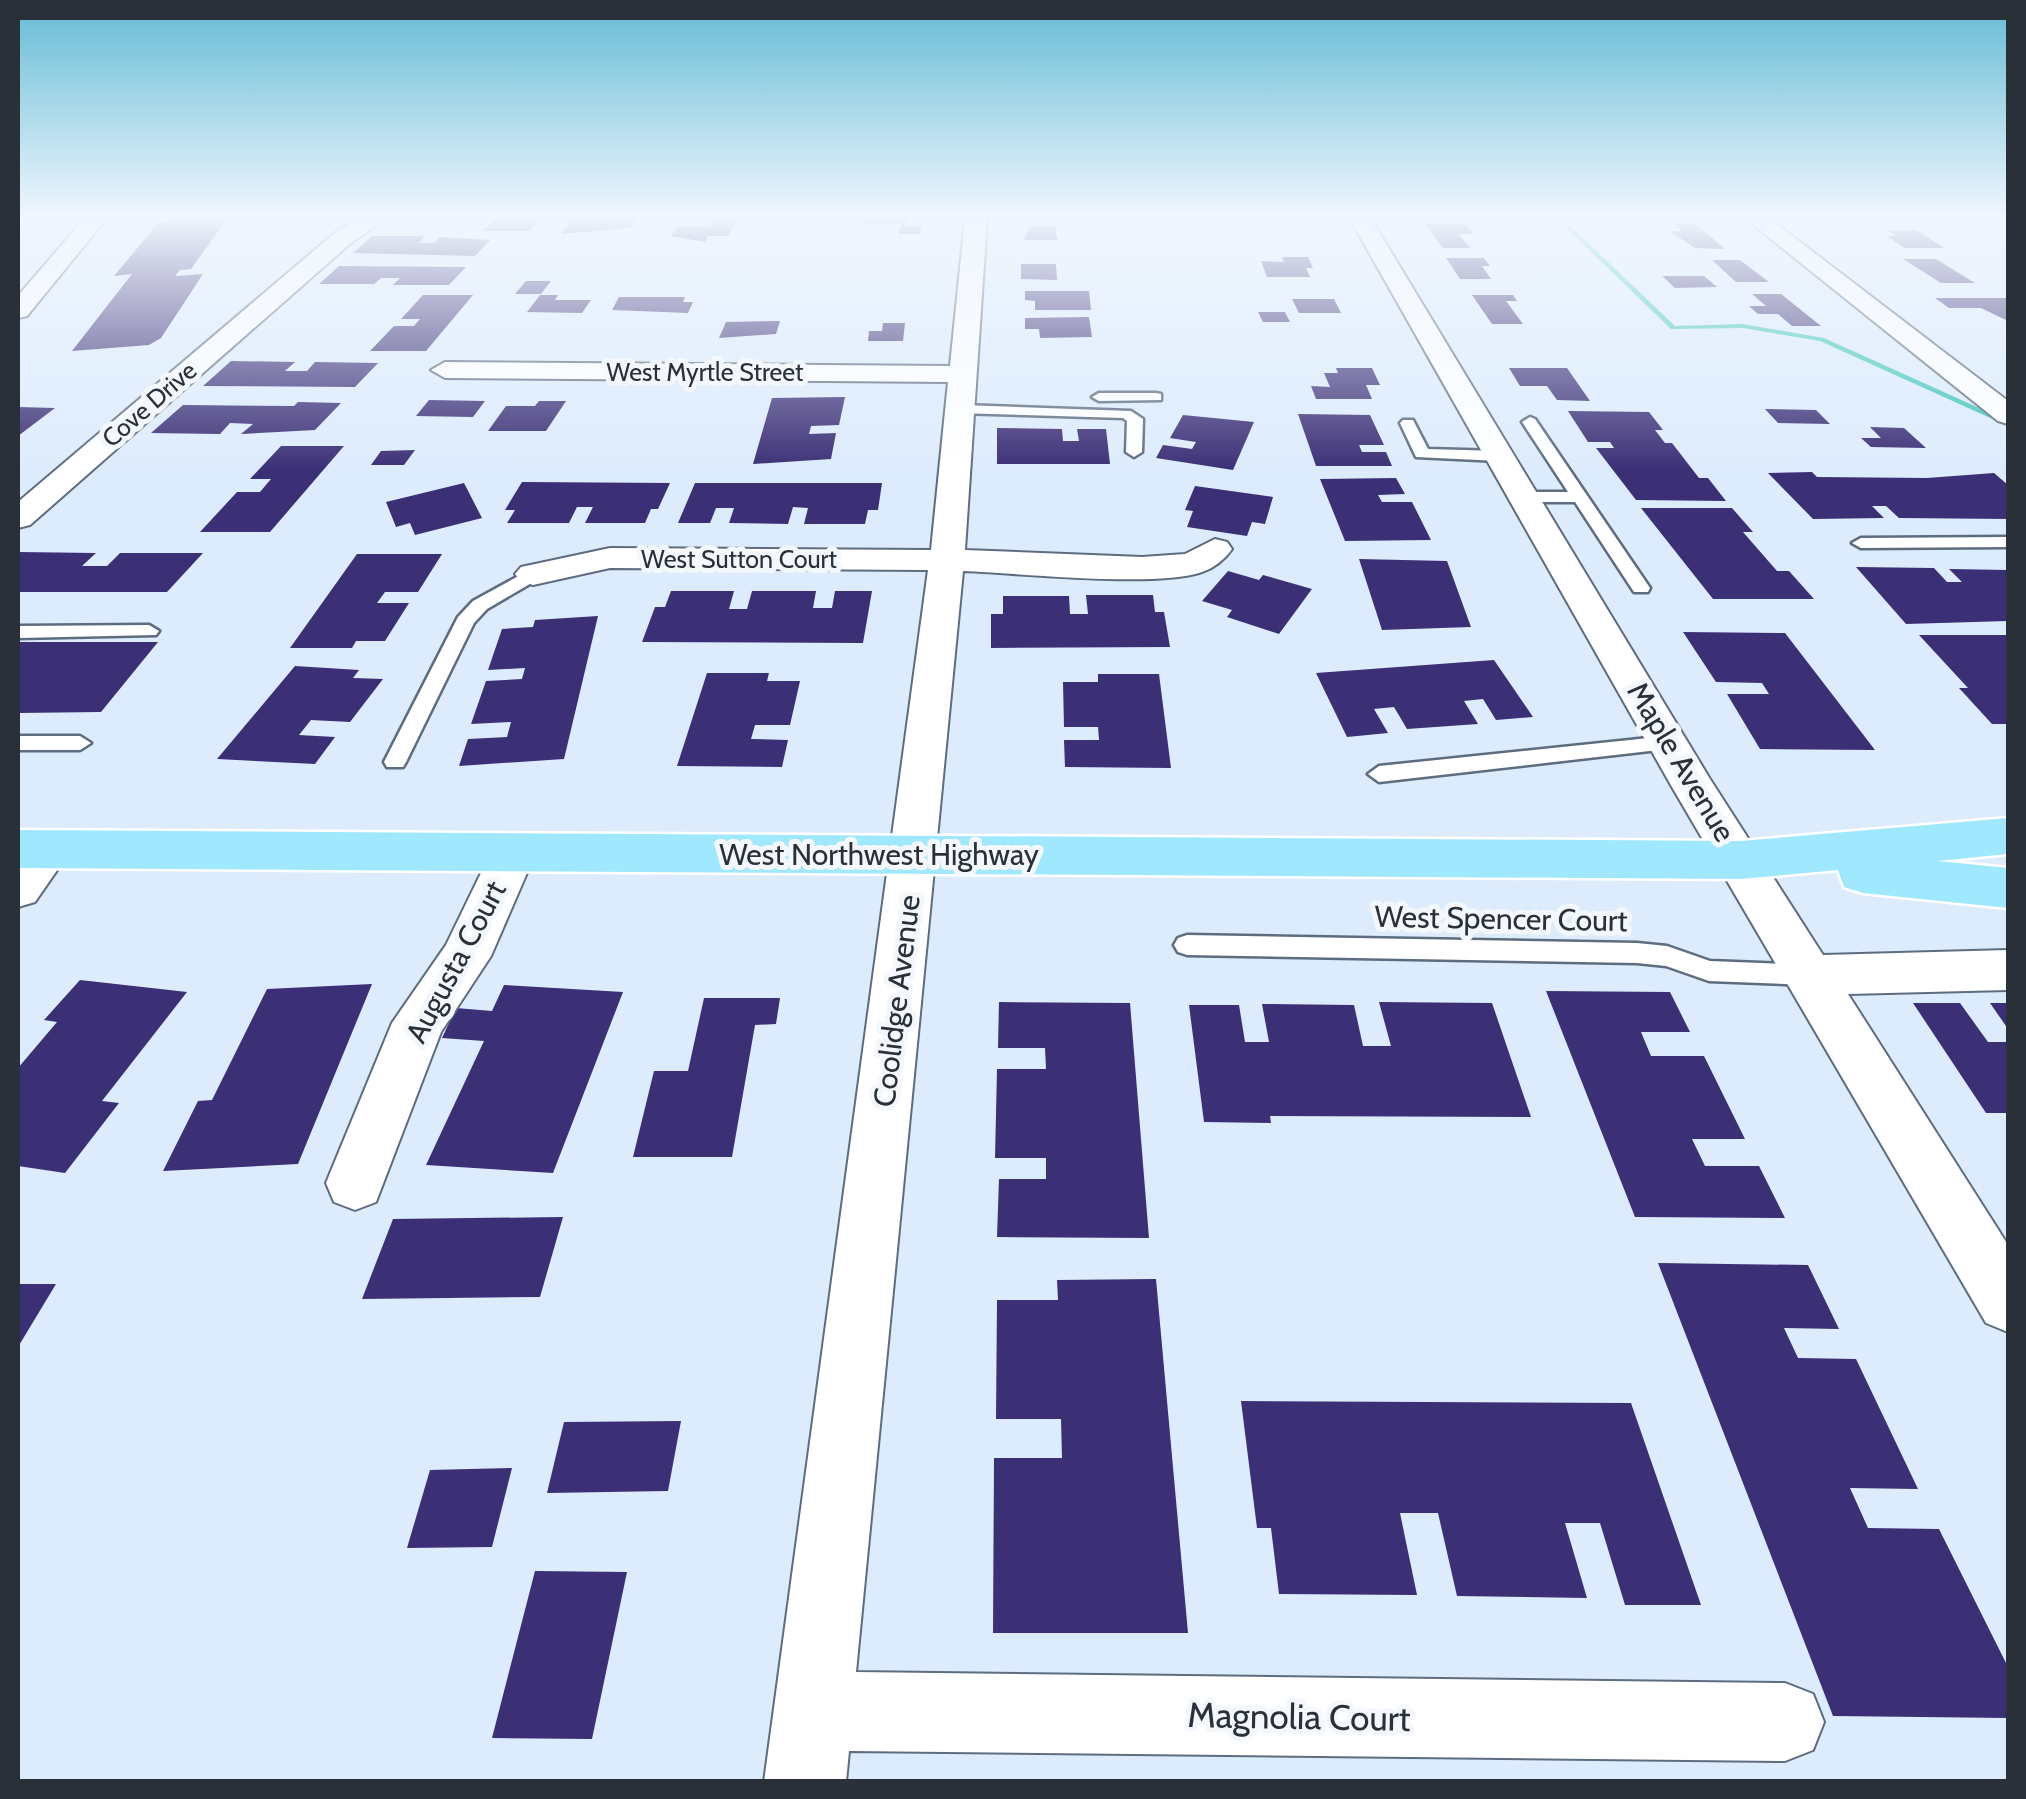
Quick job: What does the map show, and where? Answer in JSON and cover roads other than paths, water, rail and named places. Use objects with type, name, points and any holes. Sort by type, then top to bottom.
[{"type":"main road","name":"West Northwest Highway","points":[[28,863],[513,852],[1741,860],[2008,836]]},
{"type":"main road","name":"West Northwest Highway","points":[[1741,860],[2008,888]]},
{"type":"street","name":"Cove Drive","points":[[18,518],[267,303]]},
{"type":"street","name":"Coolidge Avenue","points":[[809,1746],[915,854],[970,303]]},
{"type":"street","name":"Maple Avenue","points":[[1409,303],[1668,743],[2008,1300]]},
{"type":"street","points":[[1863,303],[2008,415]]},
{"type":"street","name":"West Myrtle Street","points":[[445,370],[964,394]]},
{"type":"street","name":"West Sutton Court","points":[[532,574],[610,558],[947,560],[1142,566],[1194,564],[1216,549]]},
{"type":"street","name":"Augusta Court","points":[[355,1183],[418,1023],[466,956],[513,852]]},
{"type":"street","points":[[1811,975],[2008,970]]},
{"type":"street","name":"Magnolia Court","points":[[809,1746],[1785,1722]]},
{"type":"lane","points":[[964,394],[1156,397]]},
{"type":"lane","points":[[964,394],[1126,414],[1136,419],[1134,452]]},
{"type":"lane","points":[[1530,422],[1641,588]]},
{"type":"lane","points":[[1408,423],[1422,454],[1499,456]]},
{"type":"lane","points":[[1523,497],[1580,497]]},
{"type":"lane","points":[[1861,543],[2008,542]]},
{"type":"lane","points":[[395,762],[465,620],[480,604],[532,574]]},
{"type":"lane","points":[[18,632],[149,631]]},
{"type":"lane","points":[[18,743],[80,743]]},
{"type":"lane","points":[[1379,774],[1668,743]]},
{"type":"lane","name":"West Spencer Court","points":[[1188,946],[1637,954],[1667,956],[1709,971],[1811,975]]},
{"type":"waterway","points":[[1647,303],[1673,328],[1743,326],[1822,339],[2008,424]]}]
